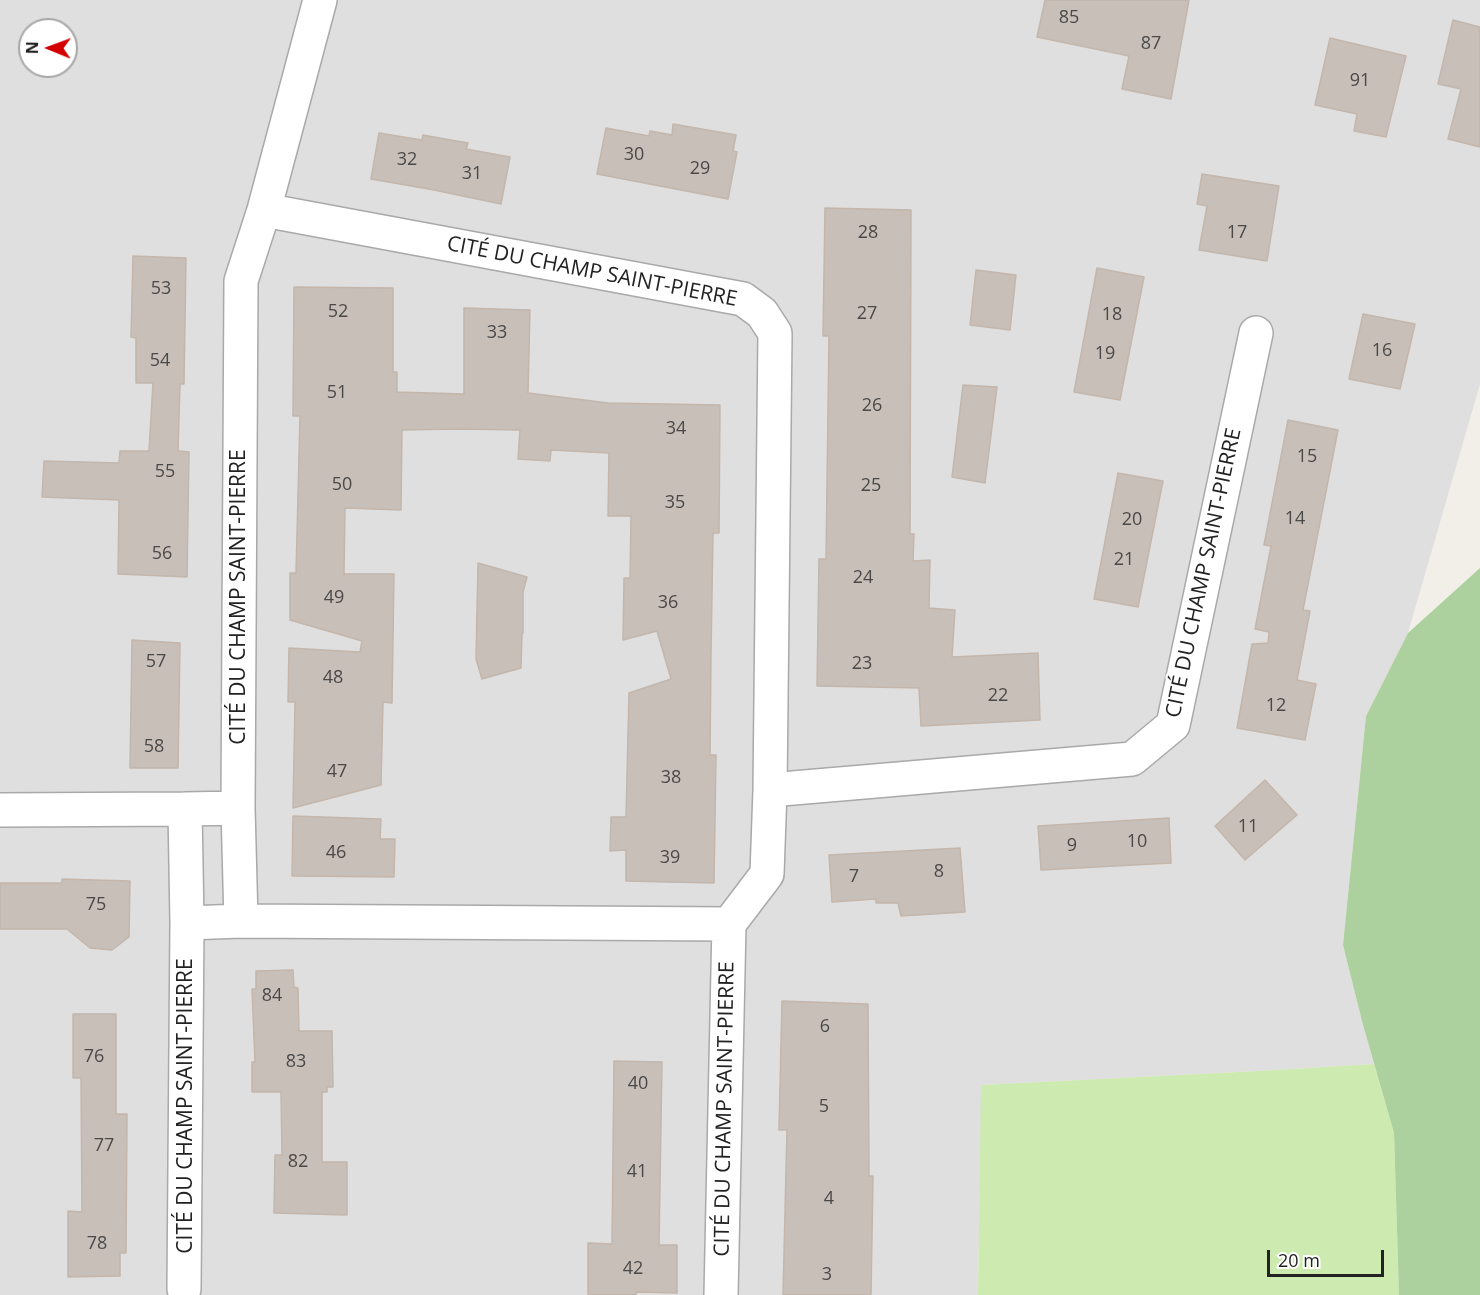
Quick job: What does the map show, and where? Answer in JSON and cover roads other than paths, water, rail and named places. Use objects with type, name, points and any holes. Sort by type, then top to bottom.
[{"type":"street","name":"CITÉ DU CHAMP SAINT-PIERRE","points":[[241,921],[238,808],[241,281],[264,210],[320,0]]},
{"type":"street","name":"CITÉ DU CHAMP SAINT-PIERRE","points":[[264,210],[743,299],[762,313],[776,333],[767,874],[729,924],[721,1295]]},
{"type":"street","name":"CITÉ DU CHAMP SAINT-PIERRE","points":[[770,790],[1132,759],[1173,724],[1256,333]]},
{"type":"street","points":[[0,810],[238,808]]},
{"type":"street","name":"CITÉ DU CHAMP SAINT-PIERRE","points":[[184,1289],[187,923],[185,809]]},
{"type":"street","points":[[187,923],[241,921],[729,924]]}]
